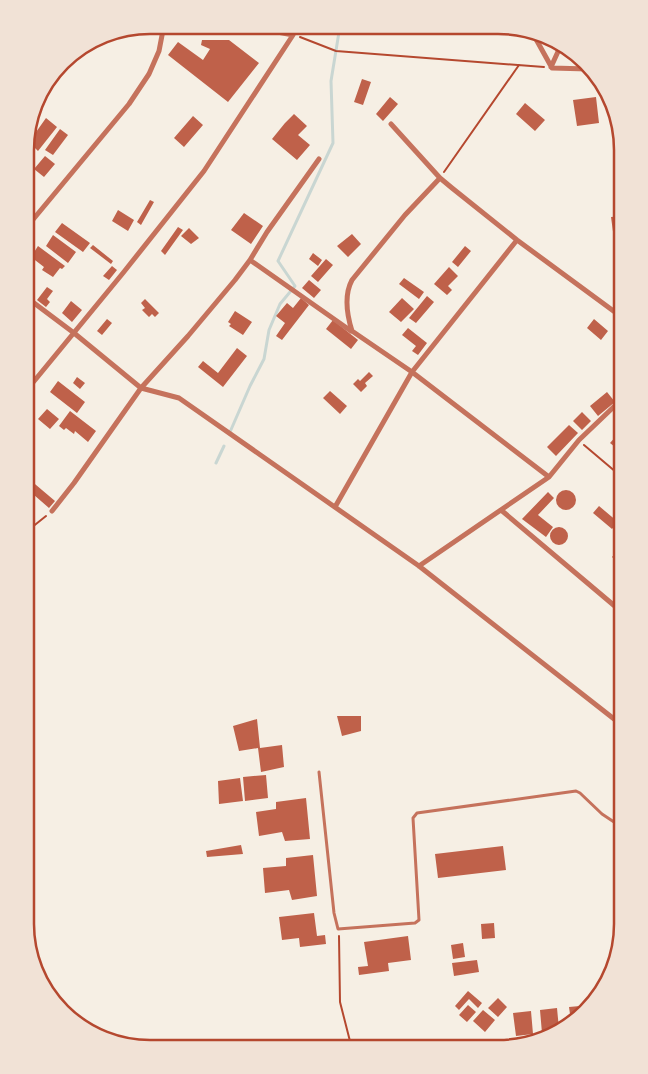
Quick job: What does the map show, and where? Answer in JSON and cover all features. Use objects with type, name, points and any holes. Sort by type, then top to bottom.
[{"type":"street","points":[[34,218],[129,104],[149,74],[159,51],[162,34]]},
{"type":"street","points":[[34,381],[204,171],[293,35],[288,34]]},
{"type":"street","points":[[537,41],[551,68]]},
{"type":"street","points":[[551,68],[559,51]]},
{"type":"street","points":[[551,68],[581,69]]},
{"type":"street","points":[[391,124],[440,178],[517,240],[614,311]]},
{"type":"street","points":[[52,511],[141,388],[188,336],[250,260],[267,232],[320,159]]},
{"type":"street","points":[[352,331],[347,311],[349,285],[405,215],[440,178]]},
{"type":"street","points":[[335,507],[412,372],[517,240]]},
{"type":"street","points":[[250,260],[412,372],[549,477]]},
{"type":"street","points":[[34,303],[141,388],[179,398],[418,566],[614,719]]},
{"type":"street","points":[[418,566],[549,477],[579,440],[614,407]]},
{"type":"street","points":[[501,510],[614,605]]},
{"type":"lane","points":[[319,772],[334,913],[336,928],[339,929],[415,922],[419,920],[413,818],[417,813],[576,792],[580,793],[602,814],[614,822]]},
{"type":"path","points":[[293,35],[336,51],[551,68]]},
{"type":"path","points":[[440,178],[520,65]]},
{"type":"path","points":[[579,440],[614,470]]},
{"type":"path","points":[[34,526],[52,511]]},
{"type":"path","points":[[339,929],[340,1002],[350,1040]]},
{"type":"building","points":[[202,40],[229,40],[259,63],[228,102],[168,55],[178,42],[203,60],[210,49],[201,45]]},
{"type":"building","points":[[362,79],[371,82],[363,105],[354,102]]},
{"type":"building","points":[[390,97],[398,104],[383,121],[376,114]]},
{"type":"building","points":[[596,97],[599,123],[577,126],[573,100]]},
{"type":"building","points":[[525,103],[545,120],[535,131],[516,114]]},
{"type":"building","points":[[294,114],[307,126],[298,135],[310,145],[297,160],[272,139]]},
{"type":"building","points":[[193,116],[203,125],[184,147],[174,138]]},
{"type":"building","points":[[46,118],[57,127],[38,151],[34,147],[35,133]]},
{"type":"building","points":[[60,129],[68,135],[53,155],[45,150]]},
{"type":"building","points":[[45,156],[55,164],[44,177],[34,169]]},
{"type":"building","points":[[150,200],[154,202],[141,225],[137,222]]},
{"type":"building","points":[[118,210],[134,220],[128,231],[112,221]]},
{"type":"building","points":[[244,213],[263,226],[251,244],[231,230]]},
{"type":"building","points":[[611,217],[614,217],[614,239]]},
{"type":"building","points":[[62,223],[90,243],[83,252],[55,232]]},
{"type":"building","points":[[178,227],[183,230],[165,255],[161,251]]},
{"type":"building","points":[[189,228],[199,238],[191,244],[181,236]]},
{"type":"building","points":[[352,234],[361,244],[348,257],[337,246]]},
{"type":"building","points":[[53,235],[76,252],[68,263],[46,246]]},
{"type":"building","points":[[93,245],[113,261],[111,264],[90,248]]},
{"type":"building","points":[[38,246],[65,266],[62,269],[60,268],[53,277],[42,270],[44,267],[34,259],[34,252]]},
{"type":"building","points":[[465,246],[471,251],[458,267],[452,262]]},
{"type":"building","points":[[313,253],[322,260],[318,266],[309,259]]},
{"type":"building","points":[[326,259],[333,265],[318,282],[311,276]]},
{"type":"building","points":[[112,266],[117,270],[109,280],[103,276]]},
{"type":"building","points":[[449,267],[458,276],[448,286],[452,290],[447,295],[434,284]]},
{"type":"building","points":[[404,278],[424,292],[419,299],[399,284]]},
{"type":"building","points":[[309,280],[321,290],[314,298],[302,288]]},
{"type":"building","points":[[47,287],[53,291],[47,299],[50,302],[46,307],[37,300]]},
{"type":"building","points":[[427,296],[434,302],[416,323],[409,318]]},
{"type":"building","points":[[301,298],[309,305],[282,340],[276,336],[285,323],[276,316],[287,303],[293,308]]},
{"type":"building","points":[[402,298],[414,309],[401,322],[389,312]]},
{"type":"building","points":[[145,299],[159,313],[155,317],[152,314],[149,317],[142,310],[145,308],[141,303]]},
{"type":"building","points":[[71,301],[82,310],[72,322],[62,313]]},
{"type":"building","points":[[235,311],[252,322],[243,335],[229,326],[231,324],[228,322]]},
{"type":"building","points":[[107,319],[112,323],[102,335],[97,331]]},
{"type":"building","points":[[594,319],[608,331],[601,340],[587,328]]},
{"type":"building","points":[[333,320],[358,340],[351,349],[326,329]]},
{"type":"building","points":[[408,328],[427,343],[418,355],[412,351],[416,346],[402,335]]},
{"type":"building","points":[[237,348],[247,356],[223,387],[198,367],[203,361],[218,373]]},
{"type":"building","points":[[369,372],[373,376],[365,383],[367,386],[361,392],[353,384],[358,379],[360,381]]},
{"type":"building","points":[[77,377],[85,383],[80,389],[73,383]]},
{"type":"building","points":[[58,381],[85,402],[77,413],[50,392]]},
{"type":"building","points":[[330,391],[347,406],[340,414],[323,398]]},
{"type":"building","points":[[607,392],[614,401],[614,403],[598,416],[590,406]]},
{"type":"building","points":[[47,409],[59,419],[50,429],[38,419]]},
{"type":"building","points":[[70,411],[96,431],[88,442],[75,431],[74,434],[66,428],[64,430],[59,426]]},
{"type":"building","points":[[582,412],[591,421],[582,430],[573,421]]},
{"type":"building","points":[[569,425],[578,433],[556,456],[547,447]]},
{"type":"building","points":[[34,483],[55,501],[49,508],[34,495]]},
{"type":"building","points":[[566,490],[573,493],[576,500],[573,507],[566,510],[559,507],[556,500],[559,493]]},
{"type":"building","points":[[548,492],[554,498],[538,515],[553,527],[546,537],[522,519]]},
{"type":"building","points":[[599,506],[614,519],[614,527],[612,529],[593,513]]},
{"type":"building","points":[[559,527],[565,530],[568,536],[565,542],[559,545],[553,542],[550,536],[553,530]]},
{"type":"building","points":[[337,716],[361,716],[361,731],[342,736]]},
{"type":"building","points":[[257,719],[260,748],[282,745],[284,767],[261,772],[258,748],[239,751],[233,726]]},
{"type":"building","points":[[266,775],[268,798],[245,801],[243,777]]},
{"type":"building","points":[[240,778],[243,801],[219,804],[218,781]]},
{"type":"building","points":[[306,798],[310,839],[285,841],[282,832],[259,836],[256,812],[276,809],[276,802]]},
{"type":"building","points":[[241,845],[243,854],[207,857],[206,851]]},
{"type":"building","points":[[503,846],[506,870],[438,878],[435,854]]},
{"type":"building","points":[[313,855],[317,896],[292,900],[289,890],[265,893],[263,868],[286,866],[286,858]]},
{"type":"building","points":[[314,913],[317,936],[325,935],[326,944],[300,947],[299,938],[282,940],[279,917]]},
{"type":"building","points":[[494,923],[495,938],[482,939],[481,924]]},
{"type":"building","points":[[408,936],[411,960],[388,963],[389,971],[359,975],[358,967],[368,966],[364,942]]},
{"type":"building","points":[[463,943],[465,957],[453,959],[451,945]]},
{"type":"building","points":[[477,960],[479,972],[454,976],[452,963]]},
{"type":"building","points":[[468,991],[482,1003],[478,1008],[469,999],[459,1010],[455,1006]]},
{"type":"building","points":[[498,998],[507,1007],[498,1017],[488,1008]]},
{"type":"building","points":[[468,1005],[476,1012],[467,1022],[459,1015]]},
{"type":"building","points":[[580,1006],[570,1015],[569,1007]]},
{"type":"building","points":[[557,1008],[558,1023],[542,1031],[540,1010]]},
{"type":"building","points":[[483,1010],[495,1020],[485,1032],[473,1021]]},
{"type":"building","points":[[531,1011],[533,1034],[516,1036],[513,1013]]},
{"type":"waterway","points":[[230,432],[264,359],[269,330],[280,304],[295,286],[278,261],[333,143],[331,81],[339,34]]},
{"type":"waterway","points":[[216,463],[224,446]]}]
